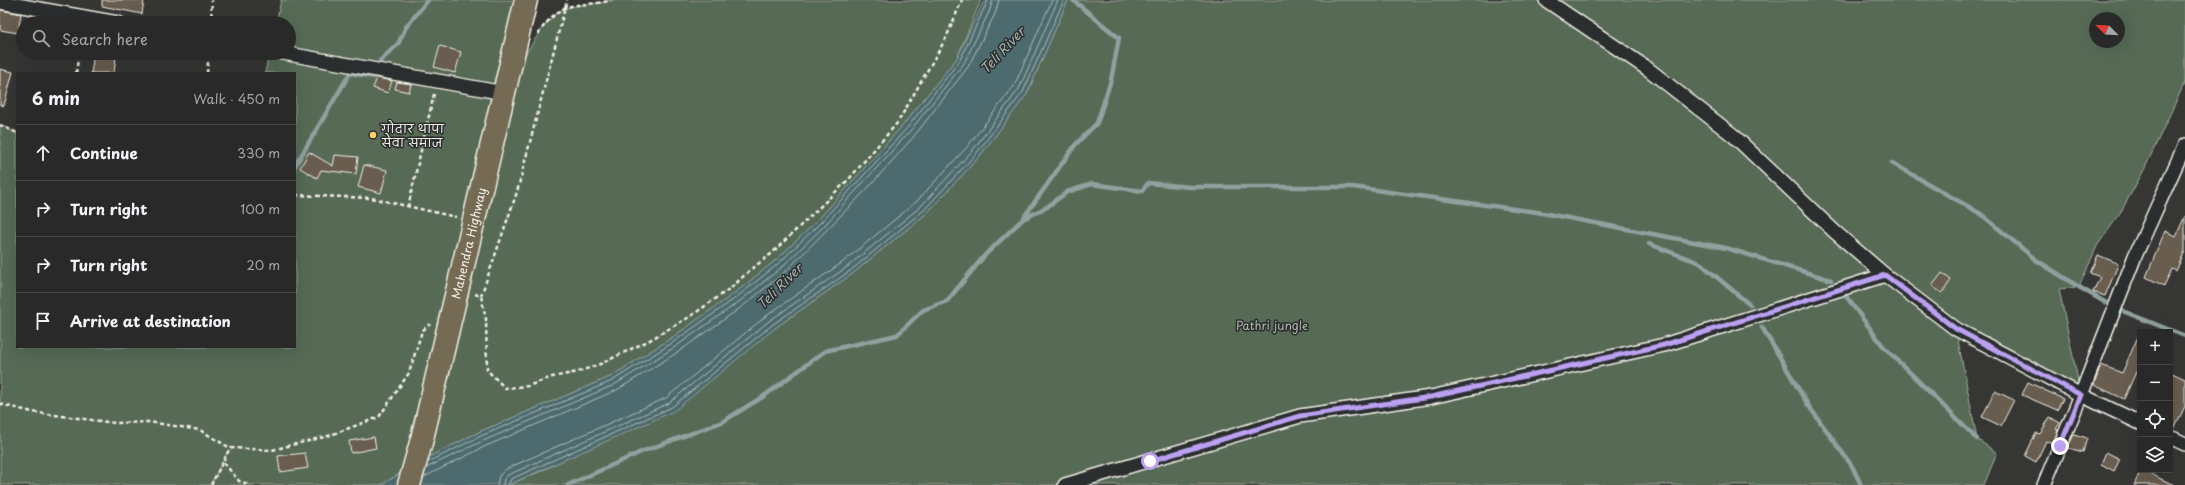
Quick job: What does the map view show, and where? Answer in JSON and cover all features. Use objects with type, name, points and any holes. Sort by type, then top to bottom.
[{"type":"highway","name":"Mahendra Highway","points":[[409,485],[422,439],[526,0]]},
{"type":"street","points":[[1546,0],[1648,69],[1734,136],[1835,232],[1885,275],[1956,329],[2081,395],[2137,422]]},
{"type":"street","points":[[0,2],[79,16]]},
{"type":"street","points":[[296,56],[504,93]]},
{"type":"street","points":[[2044,485],[2135,256],[2185,145]]},
{"type":"street","points":[[1065,485],[1300,416],[1431,397],[1664,345],[1885,275]]},
{"type":"street","points":[[2173,438],[2185,444]]},
{"type":"path","points":[[211,16],[212,0]]},
{"type":"path","points":[[567,0],[517,192],[481,296],[486,319],[487,370],[505,388],[528,386],[552,377],[578,372],[600,364],[648,341],[691,316],[732,288],[749,271],[771,254],[849,179],[898,122],[946,38],[962,0]]},
{"type":"path","points":[[534,41],[542,28],[565,8],[600,4],[611,0]]},
{"type":"path","points":[[76,72],[78,60]]},
{"type":"path","points":[[207,72],[208,60]]},
{"type":"path","points":[[408,207],[438,81]]},
{"type":"path","points":[[0,125],[16,133]]},
{"type":"path","points":[[296,195],[371,198],[474,220]]},
{"type":"path","points":[[457,291],[481,296]]},
{"type":"path","points":[[0,404],[32,412],[115,423],[149,422],[200,430],[230,448],[272,450],[328,436],[379,417],[409,373],[422,331],[433,322]]},
{"type":"path","points":[[211,485],[224,463],[230,448]]},
{"type":"path","points":[[224,463],[239,481],[251,485]]},
{"type":"green space","points":[[281,0],[526,0],[505,92],[531,45],[540,32],[548,21],[557,13],[566,8],[611,0],[981,0],[957,58],[903,125],[818,220],[776,260],[735,293],[670,339],[610,377],[479,432],[419,462],[381,485],[211,485],[227,453],[210,485],[0,485],[0,125],[16,133],[16,348],[296,348],[296,72],[265,72],[268,60],[296,60],[296,16],[278,16]]},
{"type":"green space","name":"Pathri jungle","points":[[1068,0],[2185,0],[2185,82],[2144,170],[2119,215],[2097,246],[2079,287],[2059,289],[2081,395],[1956,330],[1977,439],[1997,453],[1984,485],[508,485],[595,445],[775,328],[852,274],[927,213],[979,157],[1027,94]]},
{"type":"water","name":"Teli River","points":[[984,0],[1068,0],[1027,94],[979,157],[927,213],[852,274],[775,328],[674,411],[508,485],[381,485],[419,462],[479,432],[610,377],[670,339],[735,293],[776,260],[818,220],[903,125],[957,58]]},
{"type":"building","points":[[102,0],[144,0],[142,14],[102,6]]},
{"type":"building","points":[[0,10],[21,14],[21,16],[16,16],[16,33],[0,30]]},
{"type":"building","points":[[440,46],[461,52],[455,73],[434,67]]},
{"type":"building","points":[[93,60],[116,60],[114,72],[91,72]]},
{"type":"building","points":[[0,69],[13,72],[4,106],[0,105]]},
{"type":"building","points":[[377,78],[392,81],[388,93],[373,88]]},
{"type":"building","points":[[397,82],[411,84],[409,92],[395,89]]},
{"type":"building","points":[[309,152],[333,166],[335,155],[358,157],[356,174],[321,170],[317,178],[300,168]]},
{"type":"building","points":[[364,165],[387,170],[381,193],[358,187]]},
{"type":"building","points":[[2185,216],[2185,251],[2176,271],[2172,269],[2164,286],[2146,277],[2165,231],[2176,236]]},
{"type":"building","points":[[2098,255],[2117,263],[2118,265],[2105,296],[2093,292],[2100,277],[2090,273]]},
{"type":"building","points":[[1942,273],[1951,280],[1942,293],[1932,286]]},
{"type":"building","points":[[2137,339],[2137,372],[2124,399],[2094,385],[2101,365],[2122,373]]},
{"type":"building","points":[[2173,373],[2185,379],[2185,406],[2174,430]]},
{"type":"building","points":[[2028,382],[2063,399],[2057,410],[2022,395]]},
{"type":"building","points":[[1995,391],[2014,400],[2001,426],[1982,417]]},
{"type":"building","points":[[2050,417],[2060,423],[2056,429],[2058,430],[2053,443],[2046,441],[2036,462],[2025,456],[2036,433],[2040,434]]},
{"type":"building","points":[[2074,434],[2087,438],[2083,452],[2068,448]]},
{"type":"building","points":[[374,437],[376,448],[351,453],[349,441]]},
{"type":"building","points":[[2106,452],[2120,459],[2114,471],[2101,464]]},
{"type":"building","points":[[305,453],[308,468],[280,472],[278,456]]},
{"type":"building","points":[[2140,473],[2148,473],[2174,485],[2134,485]]},
{"type":"waterway","points":[[380,61],[398,44],[406,27],[428,0]]},
{"type":"waterway","points":[[1024,217],[1076,144],[1097,123],[1111,80],[1119,38],[1073,0]]},
{"type":"waterway","points":[[296,164],[350,73],[374,77]]},
{"type":"waterway","points":[[1892,163],[1981,214],[2036,260],[2079,287],[2115,308],[2185,336]]},
{"type":"waterway","points":[[568,485],[641,452],[722,422],[764,396],[825,351],[897,335],[923,310],[947,301],[985,255],[1023,219],[1047,207],[1067,192],[1092,184],[1142,191],[1148,183],[1190,187],[1353,187],[1537,212],[1726,248],[1831,280]]},
{"type":"waterway","points":[[1649,244],[1700,263],[1750,305]]},
{"type":"waterway","points":[[1845,295],[1883,346],[1977,439]]},
{"type":"waterway","points":[[1762,327],[1808,405],[1852,466],[1861,485]]},
{"type":"place","name":"गोदार थापा सेवा समाज","points":[[373,135]]},
{"type":"route","points":[[1150,461],[1300,416],[1431,397],[1664,345],[1885,275],[1956,329],[2081,395],[2060,446]]}]
